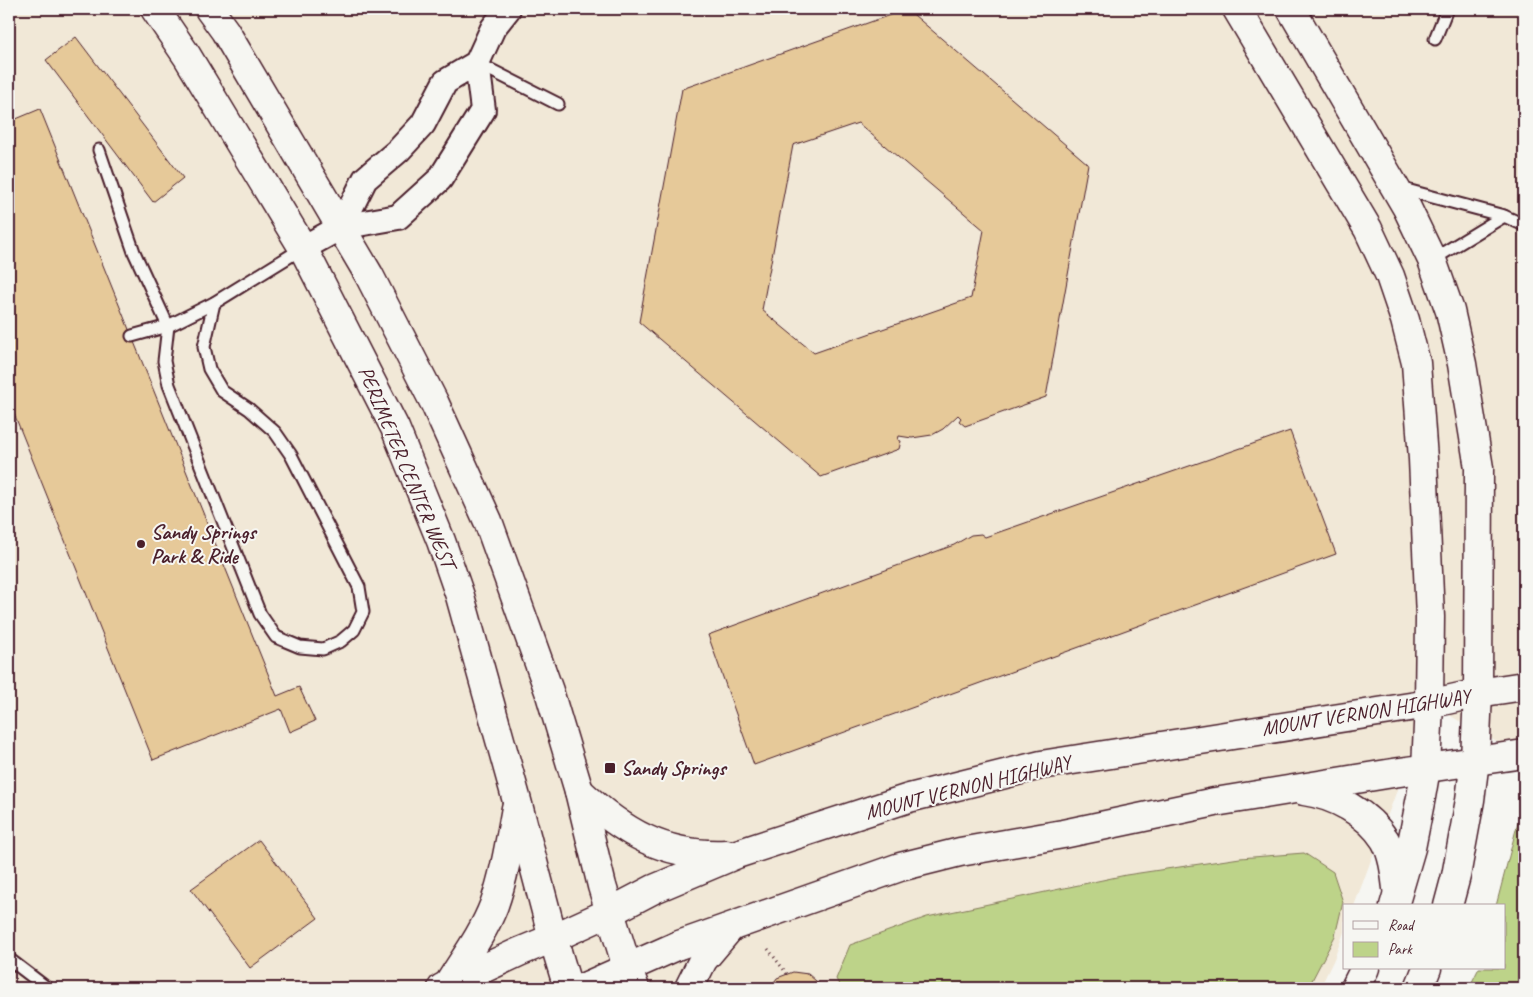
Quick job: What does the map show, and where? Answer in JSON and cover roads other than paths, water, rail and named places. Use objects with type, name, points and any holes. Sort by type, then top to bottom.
[{"type":"main road","name":"PERIMETER CENTER WEST","points":[[154,9],[187,56],[303,248],[395,428],[441,541],[460,596],[568,988]]},
{"type":"main road","points":[[209,9],[225,31],[369,275],[435,404],[488,521],[548,691],[579,791],[610,912],[631,978]]},
{"type":"main road","points":[[1238,9],[1368,229],[1390,276],[1405,320],[1416,364],[1424,459],[1430,617],[1429,704],[1426,768],[1411,848],[1396,900]]},
{"type":"main road","points":[[1291,9],[1407,208],[1432,260],[1450,312],[1462,364],[1479,468],[1478,693],[1475,760],[1470,800],[1456,876],[1449,904]]},
{"type":"main road","points":[[1310,9],[1328,71]]},
{"type":"main road","name":"MOUNT VERNON HIGHWAY","points":[[445,987],[610,912],[654,888],[737,854],[909,798],[1040,765],[1429,704],[1478,693],[1524,686]]},
{"type":"main road","points":[[582,988],[631,978],[679,945],[733,925],[900,867],[960,852],[1064,834],[1215,802],[1475,760],[1524,754]]},
{"type":"main road","points":[[1292,790],[1309,792],[1344,804],[1359,813],[1373,826],[1384,839],[1391,854],[1396,900]]},
{"type":"main road","points":[[579,791],[603,814],[623,828],[664,847],[703,855],[737,854]]},
{"type":"main road","points":[[445,987],[480,933],[494,905],[507,858],[517,801]]},
{"type":"main road","points":[[689,988],[703,960],[733,925]]},
{"type":"main road","points":[[1355,988],[1364,970]]},
{"type":"main road","points":[[1419,988],[1426,970]]},
{"type":"street","points":[[303,248],[341,227],[398,217],[440,179],[483,110],[477,63],[493,28],[508,9]]},
{"type":"street","points":[[341,227],[365,179],[399,150],[423,124],[445,82],[477,63]]},
{"type":"lane","points":[[1435,39],[1447,9]]},
{"type":"lane","points":[[477,63],[558,104]]},
{"type":"lane","points":[[100,150],[134,252],[168,326],[164,361],[169,385],[260,614],[276,637],[300,647],[323,649],[341,641],[354,630],[363,612],[359,587],[291,456],[275,432],[250,410],[222,391],[209,369],[204,347],[214,303]]},
{"type":"lane","points":[[1395,187],[1504,216],[1524,224]]},
{"type":"lane","points":[[1432,260],[1504,216]]},
{"type":"lane","points":[[132,336],[168,326],[214,303],[303,248]]},
{"type":"lane","points":[[9,959],[47,988]]},
{"type":"place","name":"Sandy Springs Park & Ride","points":[[141,544]]},
{"type":"place","name":"Sandy Springs","points":[[610,768]]}]
